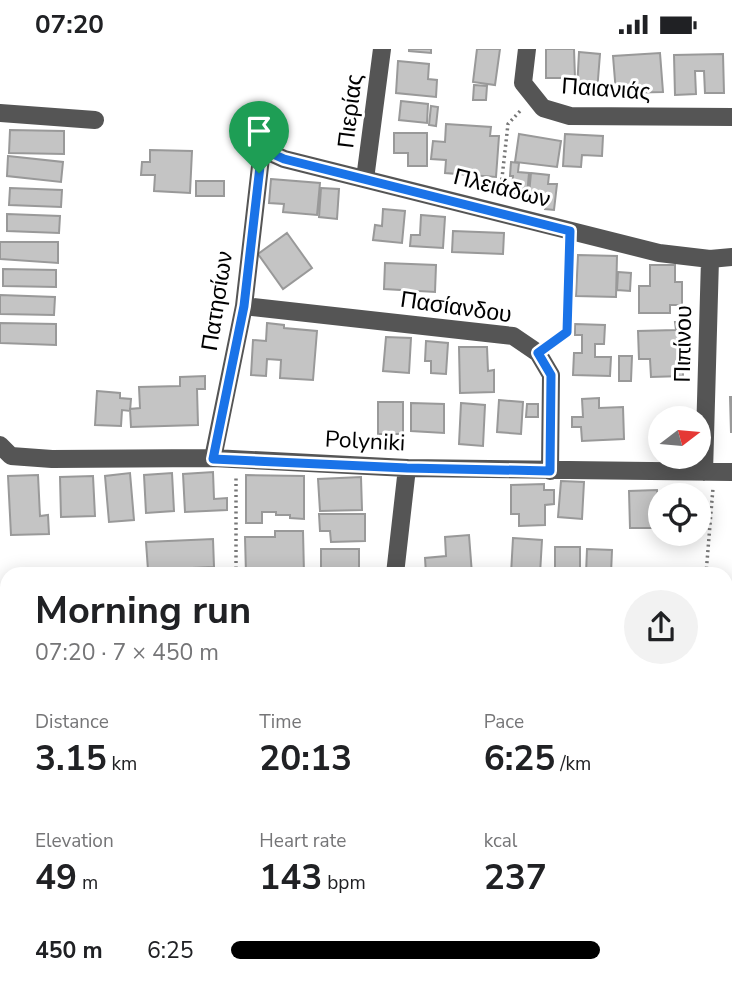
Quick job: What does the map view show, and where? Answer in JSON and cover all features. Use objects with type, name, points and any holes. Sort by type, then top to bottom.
[{"type":"street","name":"Πιερίας","points":[[365,179],[382,49]]},
{"type":"street","name":"Παιανιάς","points":[[527,49],[523,83],[543,108],[570,116],[732,117]]},
{"type":"street","points":[[0,113],[95,120]]},
{"type":"street","name":"Πλειάδων","points":[[262,149],[284,159],[659,253],[710,259],[732,257]]},
{"type":"street","name":"Πατησίων","points":[[213,459],[244,306],[262,149]]},
{"type":"street","name":"Πιπίνου","points":[[710,259],[717,472]]},
{"type":"street","name":"Πασίανδου","points":[[244,306],[513,336],[538,353]]},
{"type":"street","points":[[538,353],[551,375],[550,471]]},
{"type":"street","name":"Polyniki","points":[[0,445],[10,456],[52,459],[213,459],[407,468],[717,472]]},
{"type":"street","points":[[396,567],[407,468]]},
{"type":"path","points":[[498,212],[508,124],[533,96]]},
{"type":"path","points":[[538,353],[567,332],[570,231]]},
{"type":"path","points":[[236,460],[236,567]]},
{"type":"path","points":[[707,567],[717,472]]},
{"type":"building","points":[[431,49],[431,53],[409,51]]},
{"type":"building","points":[[477,49],[500,49],[495,85],[473,82]]},
{"type":"building","points":[[546,49],[574,49],[575,78],[546,78]]},
{"type":"building","points":[[579,52],[600,54],[597,92],[577,90]]},
{"type":"building","points":[[660,53],[663,92],[616,93],[613,56]]},
{"type":"building","points":[[723,54],[724,93],[705,93],[704,71],[695,71],[696,94],[675,95],[674,55]]},
{"type":"building","points":[[398,61],[429,64],[428,79],[437,80],[436,97],[396,93]]},
{"type":"building","points":[[474,85],[487,86],[486,100],[473,100]]},
{"type":"building","points":[[401,101],[428,104],[427,123],[399,120]]},
{"type":"building","points":[[431,106],[438,107],[436,126],[429,125]]},
{"type":"building","points":[[446,124],[491,127],[490,136],[499,136],[496,177],[445,173],[446,160],[431,159],[433,141],[445,142]]},
{"type":"building","points":[[10,130],[64,131],[64,154],[9,153]]},
{"type":"building","points":[[394,133],[427,133],[427,166],[408,166],[408,153],[394,153]]},
{"type":"building","points":[[519,134],[561,141],[557,167],[515,162]]},
{"type":"building","points":[[565,134],[603,136],[602,156],[582,155],[581,167],[563,166]]},
{"type":"building","points":[[150,150],[192,151],[190,193],[154,191],[155,175],[141,175],[142,162],[150,162]]},
{"type":"building","points":[[8,156],[63,162],[61,182],[7,176]]},
{"type":"building","points":[[511,162],[519,163],[518,172],[529,173],[527,195],[512,193]]},
{"type":"building","points":[[531,173],[549,175],[548,184],[557,184],[554,210],[545,209],[546,196],[529,194]]},
{"type":"building","points":[[271,179],[320,183],[317,215],[283,212],[284,204],[269,203]]},
{"type":"building","points":[[196,181],[224,181],[224,196],[196,196]]},
{"type":"building","points":[[10,188],[62,190],[61,207],[9,205]]},
{"type":"building","points":[[321,188],[339,189],[337,219],[319,217]]},
{"type":"building","points":[[383,209],[405,211],[402,243],[373,240],[375,225],[382,226]]},
{"type":"building","points":[[7,214],[60,216],[59,233],[7,231]]},
{"type":"building","points":[[421,215],[445,217],[443,248],[410,246],[411,235],[420,235]]},
{"type":"building","points":[[453,231],[504,233],[503,254],[452,252]]},
{"type":"building","points":[[287,233],[312,268],[283,289],[258,254]]},
{"type":"building","points":[[0,242],[58,242],[58,263],[0,259]]},
{"type":"building","points":[[578,255],[617,256],[616,297],[576,296]]},
{"type":"building","points":[[385,263],[436,265],[435,292],[384,289]]},
{"type":"building","points":[[650,265],[675,265],[675,282],[682,282],[682,305],[670,305],[670,313],[639,313],[639,286],[650,286]]},
{"type":"building","points":[[3,269],[56,270],[56,287],[3,286]]},
{"type":"building","points":[[618,272],[631,273],[630,291],[617,290]]},
{"type":"building","points":[[0,295],[55,297],[54,315],[0,314]]},
{"type":"building","points":[[675,322],[682,322],[683,376],[651,377],[650,359],[639,359],[638,331],[676,330]]},
{"type":"building","points":[[0,323],[56,324],[56,345],[0,343]]},
{"type":"building","points":[[267,323],[284,325],[284,328],[317,331],[313,380],[280,378],[281,360],[267,359],[266,376],[251,375],[253,340],[266,341]]},
{"type":"building","points":[[575,324],[605,325],[604,344],[595,344],[595,357],[611,357],[610,376],[573,375],[574,353],[582,353],[582,335],[575,335]]},
{"type":"building","points":[[386,337],[411,338],[409,373],[383,371]]},
{"type":"building","points":[[426,341],[448,343],[446,374],[431,373],[431,361],[425,361]]},
{"type":"building","points":[[459,347],[487,347],[488,371],[494,370],[494,392],[460,393]]},
{"type":"building","points":[[619,356],[632,356],[631,381],[619,381]]},
{"type":"building","points":[[205,376],[205,389],[197,389],[198,425],[131,427],[130,409],[140,408],[139,387],[180,386],[180,377]]},
{"type":"building","points":[[97,391],[120,393],[120,398],[131,399],[130,411],[122,410],[121,426],[95,425]]},
{"type":"building","points":[[732,397],[732,432],[731,432]]},
{"type":"building","points":[[599,398],[599,408],[623,407],[624,439],[582,441],[581,427],[572,427],[572,417],[583,417],[582,399]]},
{"type":"building","points":[[499,400],[523,402],[521,434],[497,432]]},
{"type":"building","points":[[378,402],[403,402],[403,434],[378,434]]},
{"type":"building","points":[[411,403],[444,404],[444,433],[411,431]]},
{"type":"building","points":[[461,403],[485,405],[483,446],[459,444]]},
{"type":"building","points":[[527,404],[538,404],[538,417],[526,417]]},
{"type":"building","points":[[213,472],[214,499],[227,498],[227,510],[185,512],[183,474]]},
{"type":"building","points":[[130,473],[134,520],[109,522],[105,476]]},
{"type":"building","points":[[172,473],[174,511],[146,513],[144,475]]},
{"type":"building","points":[[38,475],[40,516],[48,515],[49,534],[11,535],[8,476]]},
{"type":"building","points":[[246,475],[304,476],[304,519],[276,515],[276,512],[262,512],[262,523],[246,523]]},
{"type":"building","points":[[93,476],[95,516],[61,517],[60,477]]},
{"type":"building","points":[[361,477],[362,510],[320,511],[318,479]]},
{"type":"building","points":[[561,481],[584,482],[582,519],[558,517]]},
{"type":"building","points":[[544,484],[544,490],[554,490],[554,504],[545,505],[545,525],[519,526],[519,514],[511,514],[511,485]]},
{"type":"building","points":[[648,490],[648,528],[630,528],[629,491]]},
{"type":"building","points":[[319,514],[365,514],[365,541],[331,542],[330,531],[320,531]]},
{"type":"building","points":[[275,531],[303,531],[304,567],[246,567],[245,537],[275,537]]},
{"type":"building","points":[[469,535],[471,567],[426,567],[425,558],[446,556],[445,537]]},
{"type":"building","points":[[513,538],[542,540],[540,567],[511,567]]},
{"type":"building","points":[[213,539],[214,567],[148,567],[146,542]]},
{"type":"building","points":[[555,547],[580,547],[580,567],[555,567]]},
{"type":"building","points":[[321,549],[359,549],[359,567],[321,567]]},
{"type":"building","points":[[587,549],[612,550],[611,567],[586,567]]},
{"type":"route","points":[[262,149],[284,159],[570,231],[567,332],[538,353],[551,375],[550,471],[213,459],[244,306],[259,173],[262,149]]}]
